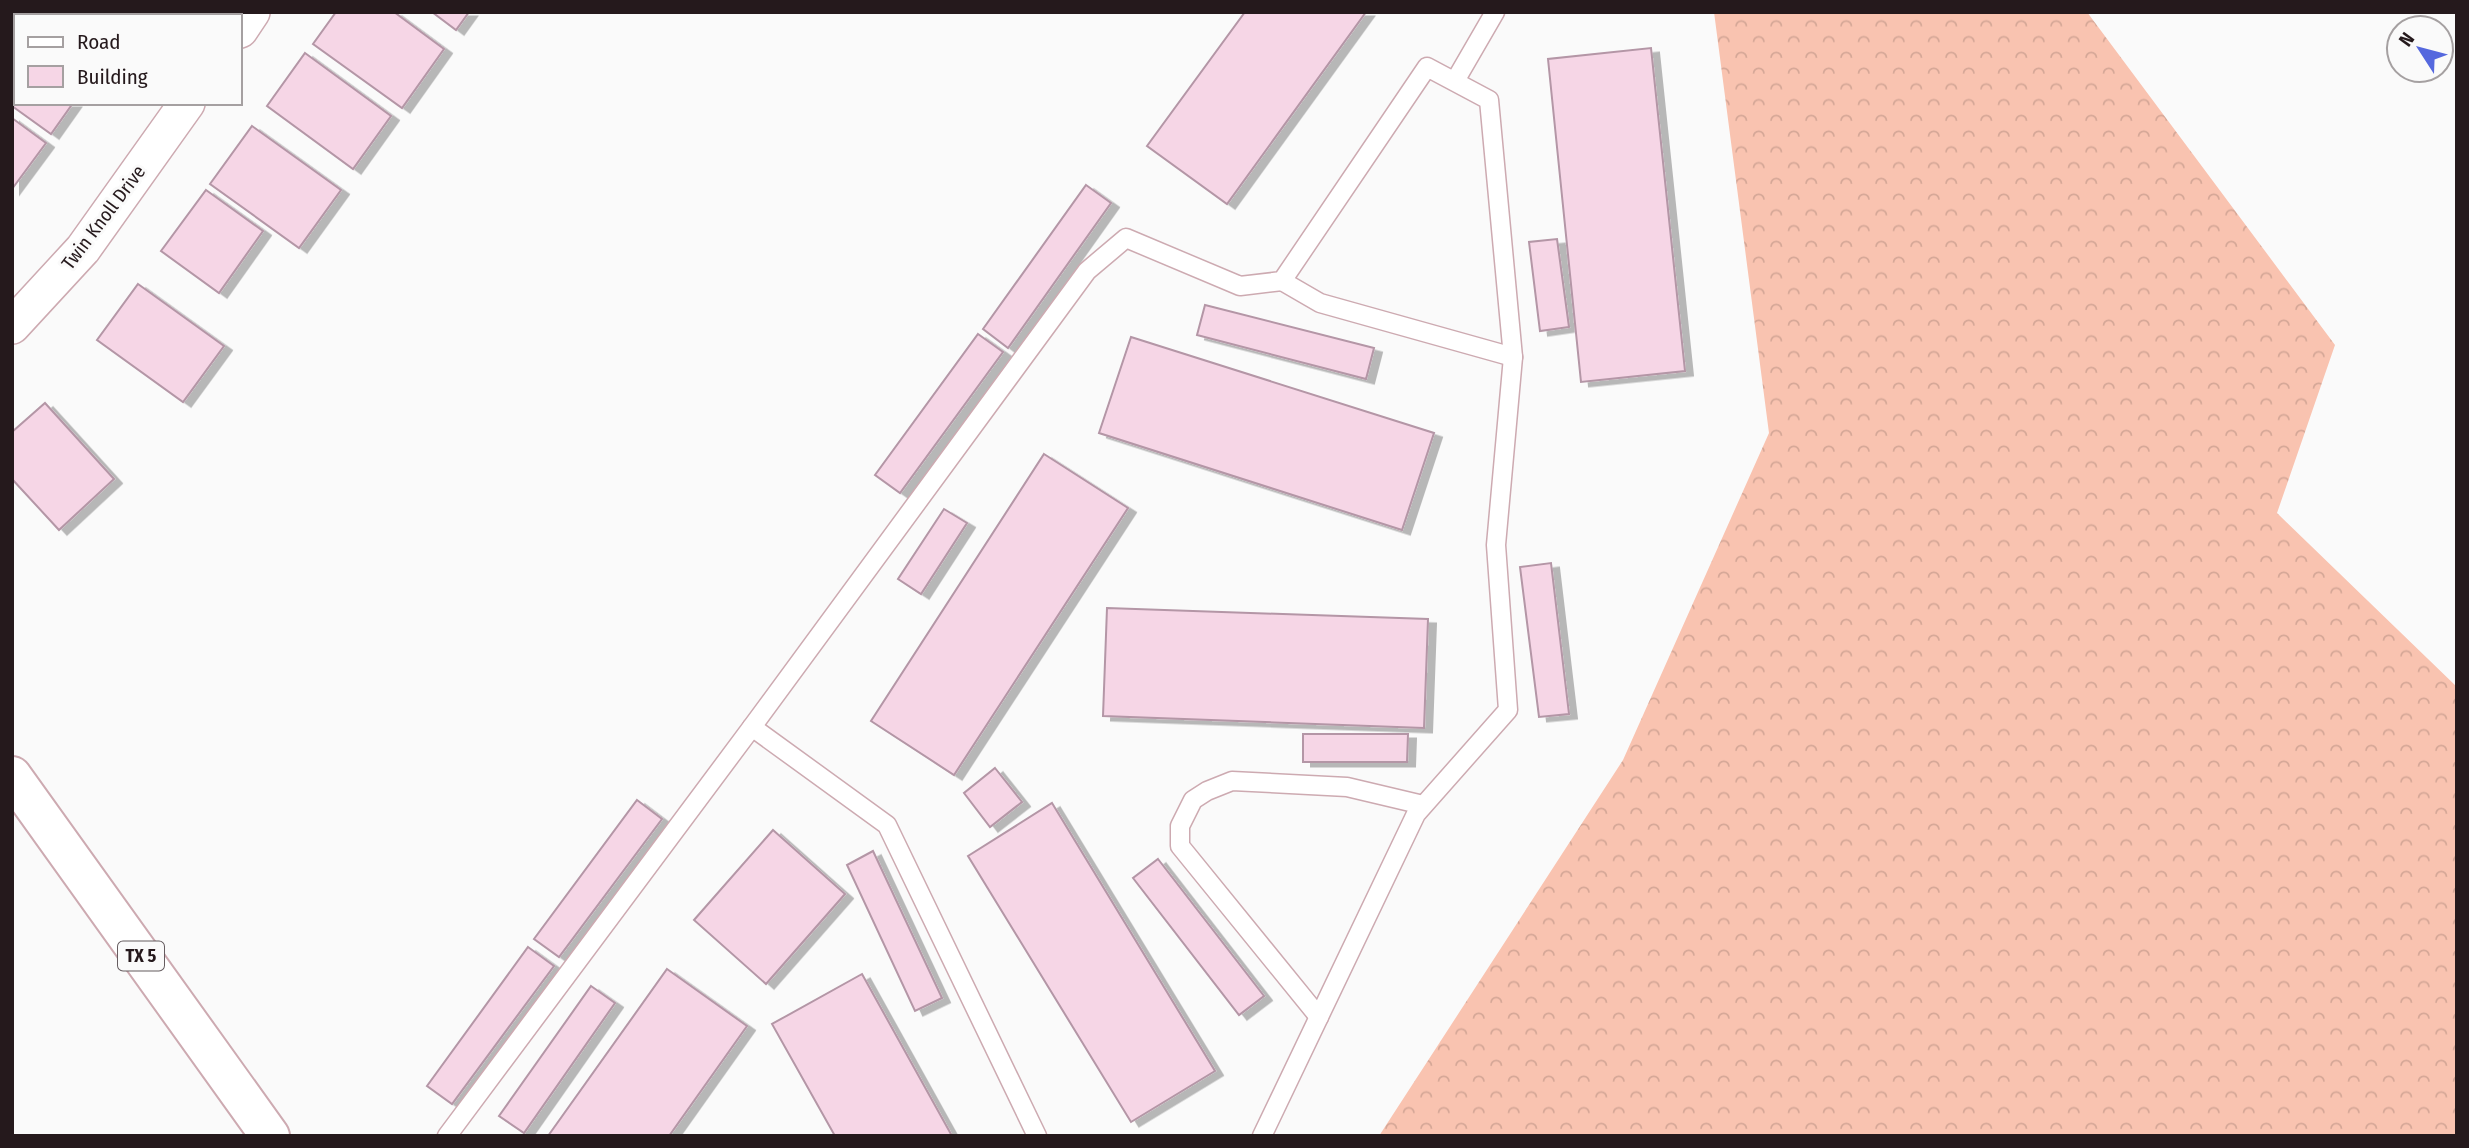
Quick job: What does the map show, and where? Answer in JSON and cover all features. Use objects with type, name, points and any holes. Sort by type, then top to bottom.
[{"type":"main road","name":"TX 5","points":[[12,776],[271,1136]]},
{"type":"street","points":[[242,27],[252,12]]},
{"type":"street","name":"Twin Knoll Drive","points":[[12,326],[83,249],[186,105]]},
{"type":"lane","points":[[1455,81],[1495,12]]},
{"type":"lane","points":[[1262,1136],[1416,814],[1508,710],[1496,545],[1513,357],[1489,100],[1427,67],[1282,281]]},
{"type":"lane","points":[[447,1136],[1087,271],[1126,238],[1240,286],[1282,281],[1320,303],[1513,357]]},
{"type":"lane","points":[[752,727],[887,825],[1037,1136]]},
{"type":"lane","points":[[1319,1017],[1180,846],[1180,826],[1184,817],[1193,800],[1232,781],[1347,788],[1423,806]]},
{"type":"green space","points":[[1714,12],[2087,12],[2335,345],[2277,513],[2457,687],[2457,1136],[1379,1136],[1623,760],[1769,433]]},
{"type":"building","points":[[34,12],[139,12],[138,14]]},
{"type":"building","points":[[336,12],[394,12],[444,49],[402,108],[313,44]]},
{"type":"building","points":[[432,12],[469,12],[456,30]]},
{"type":"building","points":[[1245,12],[1366,12],[1227,204],[1147,146]]},
{"type":"building","points":[[14,20],[14,105],[72,105],[51,134],[12,106]]},
{"type":"building","points":[[1651,48],[1685,371],[1581,382],[1548,59]]},
{"type":"building","points":[[305,53],[391,116],[353,169],[267,106]]},
{"type":"building","points":[[12,118],[46,143],[12,189]]},
{"type":"building","points":[[252,126],[341,190],[299,248],[210,184]]},
{"type":"building","points":[[1086,185],[1111,203],[1008,348],[983,329]]},
{"type":"building","points":[[206,190],[263,231],[219,293],[161,251]]},
{"type":"building","points":[[1557,239],[1569,327],[1540,331],[1529,242]]},
{"type":"building","points":[[138,284],[224,346],[183,402],[97,340]]},
{"type":"building","points":[[1205,305],[1374,348],[1366,379],[1197,335]]},
{"type":"building","points":[[978,334],[1003,352],[900,493],[875,475]]},
{"type":"building","points":[[1131,337],[1434,433],[1402,530],[1099,433]]},
{"type":"building","points":[[45,403],[114,479],[59,530],[12,479],[12,432]]},
{"type":"building","points":[[1044,454],[1128,508],[954,775],[871,721]]},
{"type":"building","points":[[944,509],[967,523],[921,594],[898,579]]},
{"type":"building","points":[[1551,563],[1569,714],[1539,717],[1520,567]]},
{"type":"building","points":[[1107,608],[1428,619],[1424,728],[1103,716]]},
{"type":"building","points":[[1303,734],[1408,734],[1407,762],[1303,762]]},
{"type":"building","points":[[995,768],[1022,802],[990,827],[964,793]]},
{"type":"building","points":[[637,800],[662,819],[559,957],[534,939]]},
{"type":"building","points":[[1052,803],[1215,1071],[1131,1122],[968,856]]},
{"type":"building","points":[[773,830],[845,894],[766,984],[694,920]]},
{"type":"building","points":[[873,851],[942,998],[915,1011],[847,865]]},
{"type":"building","points":[[1158,859],[1264,996],[1239,1015],[1133,878]]},
{"type":"building","points":[[528,947],[554,966],[452,1104],[427,1086]]},
{"type":"building","points":[[667,969],[747,1026],[669,1136],[548,1136]]},
{"type":"building","points":[[862,974],[952,1136],[835,1136],[772,1024]]},
{"type":"building","points":[[591,986],[615,1003],[524,1133],[499,1116]]}]
